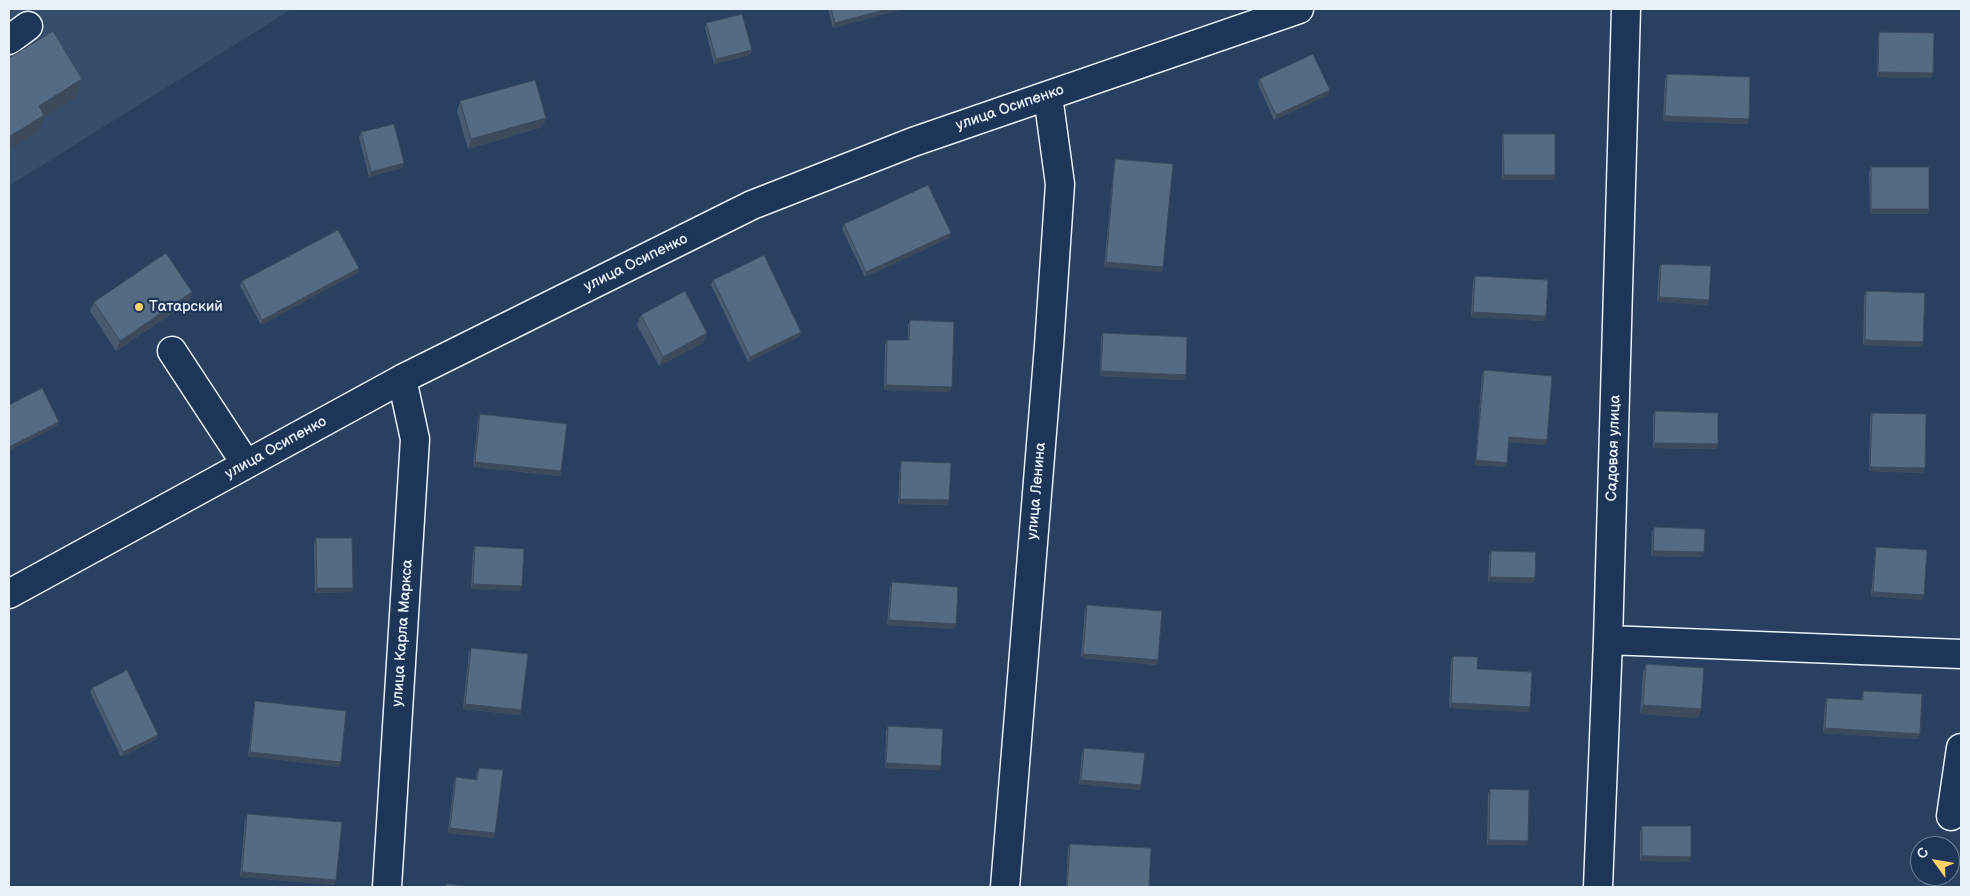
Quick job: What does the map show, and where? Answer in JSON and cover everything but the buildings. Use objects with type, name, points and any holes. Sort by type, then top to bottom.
[{"type":"street","name":"улица Осипенко","points":[[9,594],[402,379],[752,206],[913,142],[1299,9]]},
{"type":"street","name":"Садовая улица","points":[[1598,887],[1608,640],[1626,9]]},
{"type":"street","name":"улица Ленина","points":[[1005,887],[1060,184],[1048,96]]},
{"type":"street","points":[[172,351],[246,464]]},
{"type":"street","name":"улица Карла Маркса","points":[[387,887],[415,439],[402,379]]},
{"type":"street","points":[[1608,640],[1961,654]]},
{"type":"street","points":[[1951,816],[1961,748]]},
{"type":"shaded area","points":[[9,9],[292,9],[9,186]]},
{"type":"place","name":"Татарский","points":[[139,307]]}]
